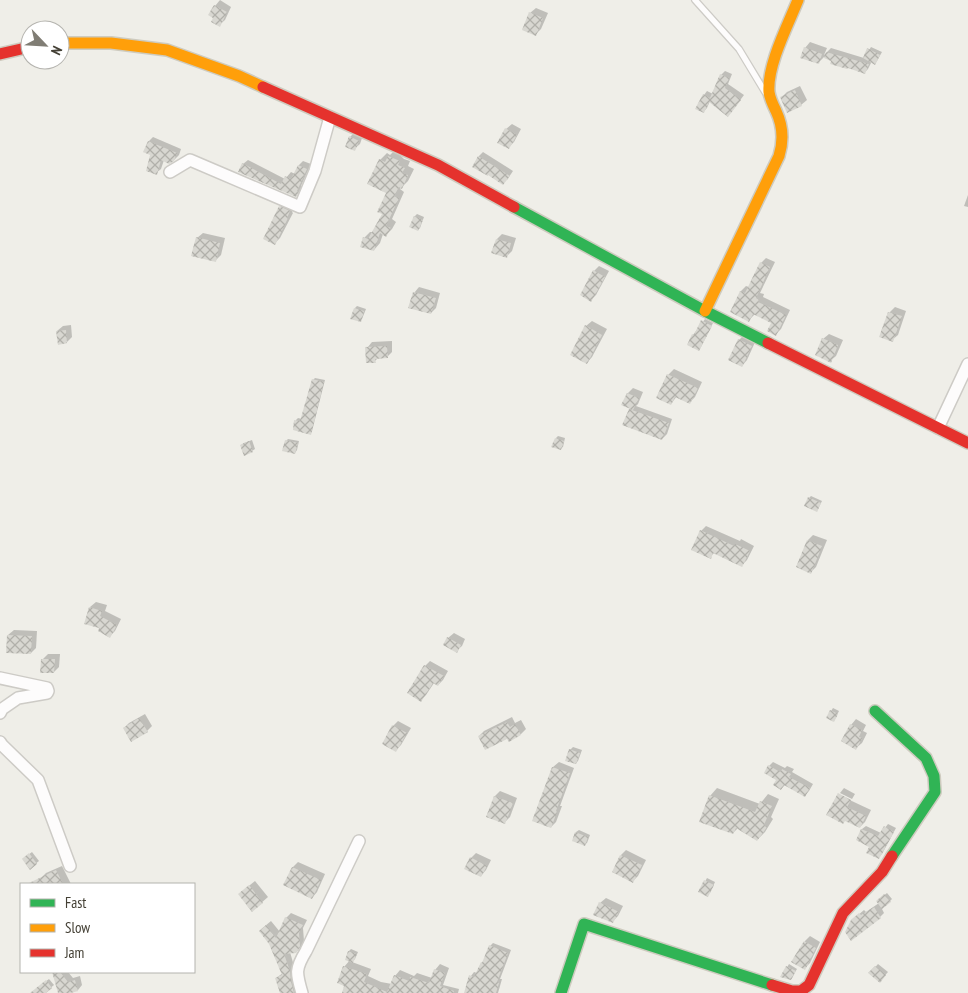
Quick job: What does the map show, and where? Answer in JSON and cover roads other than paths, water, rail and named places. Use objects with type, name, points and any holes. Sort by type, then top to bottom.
[{"type":"street","points":[[705,311],[779,156],[783,139],[782,128],[769,94],[771,75],[779,48],[798,0]]},
{"type":"street","points":[[70,43],[111,43],[167,50],[239,76],[330,116],[438,165],[705,311],[968,443]]},
{"type":"street","points":[[0,54],[20,49]]},
{"type":"street","points":[[170,172],[190,160],[300,207],[315,171],[330,116]]},
{"type":"street","points":[[938,428],[968,364]]},
{"type":"street","points":[[0,678],[46,688],[48,691],[47,693],[18,698],[2,709],[0,713]]},
{"type":"street","points":[[561,993],[584,924],[792,992],[801,991],[809,985],[844,913],[882,872],[935,792],[934,776],[926,758],[875,711]]},
{"type":"street","points":[[0,742],[38,780],[70,866]]},
{"type":"street","points":[[302,993],[296,975],[300,962],[359,841]]},
{"type":"lane","points":[[695,0],[739,49],[772,103]]}]
